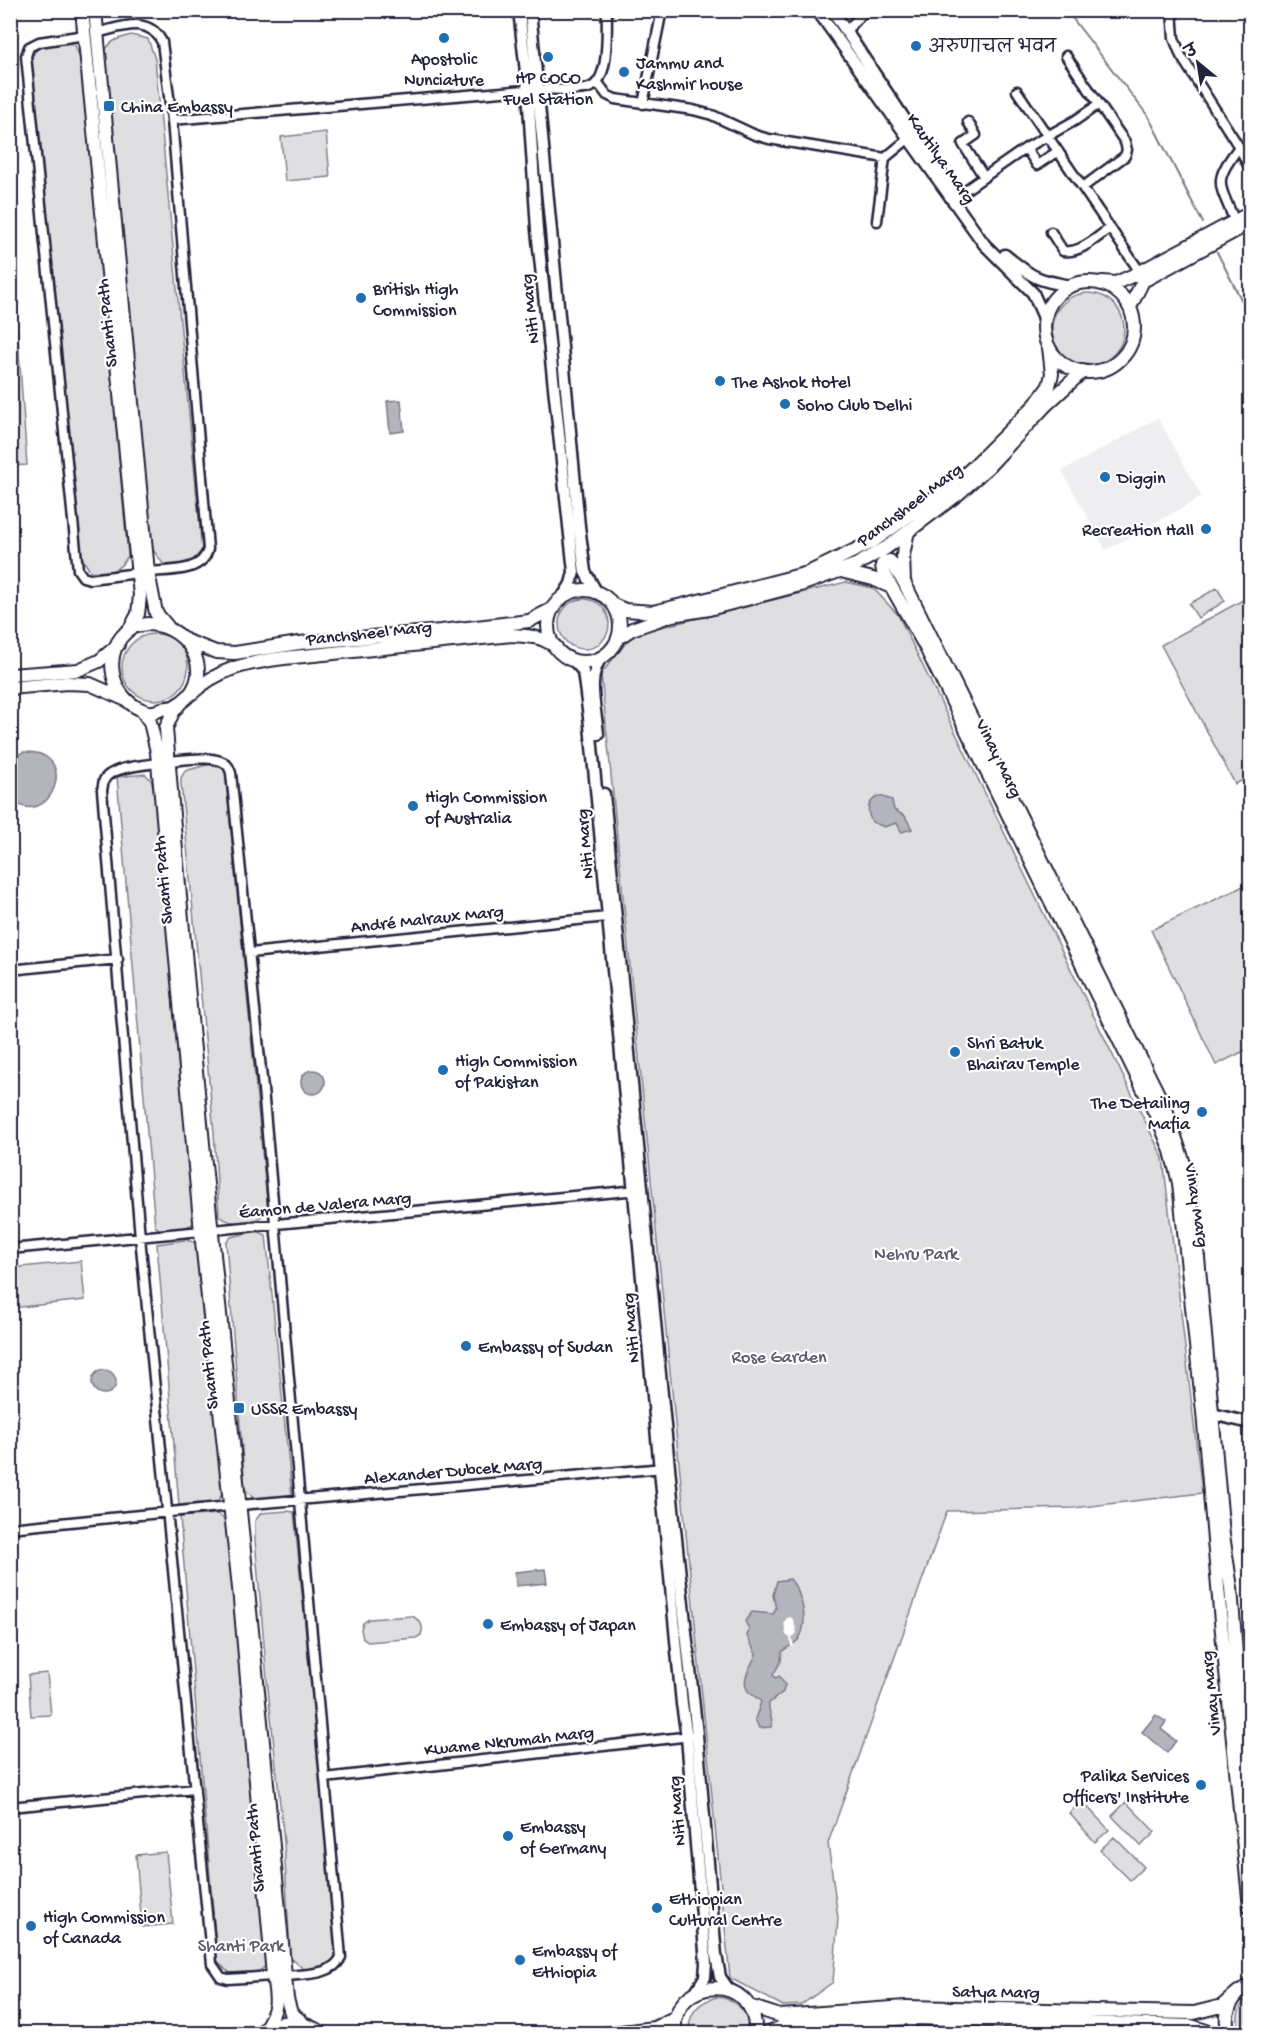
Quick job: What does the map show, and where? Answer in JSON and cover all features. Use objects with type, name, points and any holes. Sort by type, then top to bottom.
[{"type":"main road","name":"Shanti Path","points":[[82,10],[91,34]]},
{"type":"main road","name":"Shanti Path","points":[[95,10],[91,34],[143,573],[156,613],[167,627]]},
{"type":"main road","points":[[1095,282],[1109,286],[1121,295],[1130,308],[1134,323],[1132,338],[1126,352],[1118,361],[1107,368],[1083,371],[1063,363],[1049,347],[1045,334],[1045,320],[1050,306],[1059,294],[1083,282],[1095,282],[1116,282],[1140,272],[1251,213]]},
{"type":"main road","points":[[1130,308],[1143,281],[1251,223]]},
{"type":"main road","name":"Panchsheel Marg","points":[[613,605],[625,610],[653,612],[715,597],[808,573],[872,542],[963,477],[1035,405],[1049,386],[1052,374],[1049,347]]},
{"type":"main road","name":"Panchsheel Marg","points":[[618,638],[632,630],[672,615],[709,609],[800,585],[856,565],[886,548],[958,494],[1083,371]]},
{"type":"main road","name":"Vinay Marg","points":[[908,531],[903,555],[904,582],[1167,1112],[1185,1167],[1198,1257],[1221,1622],[1251,1908]]},
{"type":"main road","points":[[891,587],[883,572],[882,565],[885,562],[890,561],[895,566],[904,582]]},
{"type":"main road","points":[[841,570],[891,587]]},
{"type":"main road","name":"Shanti Path","points":[[130,629],[138,614],[143,573]]},
{"type":"main road","name":"Vinay Marg","points":[[891,587],[925,646],[1167,1142],[1179,1183],[1208,1413],[1251,1799]]},
{"type":"main road","points":[[580,590],[597,593],[608,599],[617,610],[621,625],[612,650],[601,658],[588,662],[574,661],[561,654],[548,630],[549,616],[557,604],[567,595],[580,590]]},
{"type":"main road","name":"Panchsheel Marg","points":[[187,641],[216,652],[235,653],[299,643],[529,621],[557,604]]},
{"type":"main road","points":[[10,675],[78,670],[99,661],[118,645],[130,629],[148,624],[177,631],[187,641],[195,656],[197,666],[196,681],[186,698],[172,707],[153,712],[143,712],[128,701],[90,684],[67,683],[10,688]]},
{"type":"main road","name":"Panchsheel Marg","points":[[186,698],[206,680],[232,669],[249,663],[284,658],[512,635],[546,639],[556,648]]},
{"type":"main road","points":[[118,645],[112,662],[113,679],[128,701]]},
{"type":"main road","name":"Shanti Path","points":[[186,698],[173,712],[166,728],[164,762],[206,1231],[235,1506],[279,1976],[277,2007],[262,2032]]},
{"type":"main road","name":"Shanti Path","points":[[143,712],[150,722],[164,762]]},
{"type":"main road","points":[[1229,2034],[1227,2014],[1231,2002],[1243,1989],[1251,1971]]},
{"type":"main road","name":"Shanti Path","points":[[279,1976],[291,2013],[302,2022]]},
{"type":"main road","points":[[675,2034],[676,2017],[687,1999],[695,1993],[715,1987],[738,1995],[749,2006],[755,2020],[755,2034]]},
{"type":"main road","name":"Satya Marg","points":[[749,2006],[780,2016],[827,2012],[1194,2013],[1222,2006],[1243,1989]]},
{"type":"main road","name":"Satya Marg","points":[[767,2034],[784,2026],[912,2013],[1049,2028],[1191,2026],[1216,2034]]},
{"type":"main road","points":[[604,2034],[654,2028],[676,2017]]},
{"type":"main road","points":[[262,2032],[282,2022],[302,2022],[323,2034]]},
{"type":"street","name":"Niti Marg","points":[[519,10],[533,90],[585,572],[597,593]]},
{"type":"street","name":"Niti Marg","points":[[530,10],[537,230],[574,572],[571,584],[557,604]]},
{"type":"street","points":[[172,120],[533,90],[588,89],[598,83],[604,72],[607,10]]},
{"type":"street","points":[[643,104],[662,10]]},
{"type":"street","name":"Kautilya Marg","points":[[817,10],[908,139],[988,239],[1031,276],[1044,282],[1071,286]]},
{"type":"street","name":"Kautilya Marg","points":[[831,10],[984,244],[1033,293],[1045,320]]},
{"type":"street","points":[[845,32],[866,10]]},
{"type":"street","points":[[1172,10],[1174,38],[1181,56],[1251,169]]},
{"type":"street","points":[[137,24],[150,26],[158,33],[162,42],[172,120],[208,549],[207,557],[201,563],[191,567],[90,579],[83,577],[78,570],[26,56],[29,47],[39,42],[91,34],[137,24]]},
{"type":"street","points":[[1066,56],[1125,142],[1127,150],[1125,156],[1083,188]]},
{"type":"street","points":[[598,83],[607,95],[615,99],[693,110],[712,115],[769,139],[885,158]]},
{"type":"street","points":[[1017,91],[1140,272]]},
{"type":"street","points":[[953,198],[1026,148],[1076,120],[1099,104]]},
{"type":"street","points":[[968,122],[976,135],[963,144],[984,177]]},
{"type":"street","points":[[877,221],[885,158],[908,139]]},
{"type":"street","points":[[1235,222],[1220,180],[1224,166],[1239,147]]},
{"type":"street","points":[[1026,148],[1036,165],[1058,151]]},
{"type":"street","points":[[1051,232],[1063,251],[1070,252],[1110,228]]},
{"type":"street","name":"Niti Marg","points":[[601,658],[595,666],[593,684],[637,1190]]},
{"type":"street","name":"Niti Marg","points":[[574,661],[583,671],[586,686],[607,917],[665,1468],[682,1704],[692,1736],[716,1955],[720,1977],[729,1990]]},
{"type":"street","points":[[209,758],[227,764],[231,773],[250,953],[341,1957],[333,1968],[324,1971],[228,1979],[220,1977],[212,1964],[140,1237],[102,790],[104,780],[111,773],[125,768],[164,762],[209,758]]},
{"type":"street","name":"André Malraux Marg","points":[[250,953],[607,917]]},
{"type":"street","points":[[10,970],[118,959]]},
{"type":"street","name":"Éamon de Valera Marg","points":[[10,1249],[637,1190]]},
{"type":"street","points":[[1208,1413],[1251,1423]]},
{"type":"street","name":"Alexander Dubcek Marg","points":[[10,1528],[665,1468]]},
{"type":"street","name":"Niti Marg","points":[[692,1736],[706,1963],[705,1977],[695,1993]]},
{"type":"street","name":"Kwame Nkrumah Marg","points":[[325,1778],[692,1736]]},
{"type":"street","points":[[10,1807],[195,1789]]},
{"type":"street","points":[[911,2034],[912,2013]]},
{"type":"shaded area","points":[[401,400],[404,431],[390,433],[387,401]]},
{"type":"shaded area","points":[[1158,418],[1202,497],[1106,550],[1062,471]]},
{"type":"shaded area","points":[[23,752],[42,755],[52,763],[56,775],[54,788],[48,799],[37,806],[25,807],[11,799],[11,759]]},
{"type":"shaded area","points":[[880,796],[892,800],[894,810],[905,816],[912,829],[901,832],[897,823],[884,827],[872,822],[869,806],[872,800]]},
{"type":"shaded area","points":[[313,1070],[318,1071],[324,1077],[324,1087],[318,1093],[313,1094],[308,1093],[302,1087],[301,1082],[302,1077],[308,1071]]},
{"type":"shaded area","points":[[104,1370],[113,1373],[116,1382],[113,1391],[104,1394],[95,1391],[92,1382],[95,1373]]},
{"type":"shaded area","points":[[545,1569],[547,1583],[516,1586],[515,1572]]},
{"type":"shaded area","points":[[790,1579],[801,1600],[804,1626],[798,1640],[782,1652],[781,1661],[773,1675],[776,1678],[779,1676],[785,1685],[783,1692],[769,1703],[771,1727],[759,1728],[755,1719],[761,1702],[749,1692],[745,1683],[756,1654],[747,1636],[749,1629],[745,1621],[752,1612],[773,1614],[776,1608],[773,1595],[777,1581]]},
{"type":"shaded area","points":[[1156,1715],[1166,1722],[1161,1729],[1176,1741],[1167,1753],[1142,1732]]},
{"type":"green space","points":[[131,35],[148,39],[155,59],[202,550],[189,565],[175,567],[164,565],[153,550],[103,55],[114,41]]},
{"type":"green space","points":[[58,41],[75,45],[82,64],[128,556],[121,566],[108,572],[90,571],[80,555],[30,61],[41,46]]},
{"type":"green space","points":[[326,132],[330,177],[285,181],[281,137]]},
{"type":"green space","points":[[1088,293],[1108,299],[1118,309],[1124,329],[1118,349],[1108,359],[1088,365],[1068,359],[1058,349],[1052,329],[1058,309],[1068,299]]},
{"type":"green space","points":[[15,294],[27,465],[11,466],[10,295]]},
{"type":"green space","name":"Nehru Park","points":[[846,582],[873,588],[898,615],[1163,1158],[1202,1493],[1074,1508],[947,1511],[828,1843],[838,1918],[833,1982],[801,2005],[783,2006],[730,1978],[601,674],[633,634]]},
{"type":"green space","points":[[1217,588],[1225,601],[1198,618],[1189,604]]},
{"type":"green space","points":[[1250,596],[1250,777],[1235,784],[1161,645]]},
{"type":"green space","points":[[589,599],[602,606],[608,614],[608,634],[602,642],[594,648],[579,649],[566,642],[560,634],[559,619],[566,606],[574,600]]},
{"type":"green space","points":[[148,634],[162,634],[174,639],[183,648],[188,667],[186,680],[179,691],[162,700],[148,700],[136,695],[127,686],[122,674],[122,660],[127,648],[136,639]]},
{"type":"green space","points":[[210,764],[225,768],[268,1212],[244,1223],[231,1222],[219,1216],[214,1133],[181,783],[185,771]]},
{"type":"green space","points":[[145,774],[151,780],[154,789],[180,1081],[197,1220],[185,1227],[161,1231],[155,1226],[117,777]]},
{"type":"green space","points":[[1250,883],[1250,1048],[1216,1065],[1151,930]]},
{"type":"green space","points":[[1250,1066],[1250,1135],[1244,1118],[1243,1100]]},
{"type":"green space","points":[[257,1231],[266,1235],[292,1496],[255,1500],[245,1489],[226,1242],[231,1237]]},
{"type":"green space","points":[[185,1240],[198,1243],[224,1492],[217,1502],[179,1505],[157,1244]]},
{"type":"green space","points":[[81,1261],[85,1300],[11,1308],[11,1268]]},
{"type":"green space","name":"Shanti Park","points":[[294,1512],[338,1957],[324,1968],[306,1971],[292,1959],[290,1954],[284,1842],[255,1540],[255,1521],[261,1513]]},
{"type":"green space","name":"Shanti Park","points":[[218,1514],[228,1523],[268,1962],[261,1970],[247,1976],[229,1972],[217,1960],[180,1517]]},
{"type":"green space","points":[[412,1616],[422,1626],[421,1635],[416,1638],[368,1642],[363,1639],[361,1629],[363,1623],[369,1619]]},
{"type":"green space","points":[[47,1673],[51,1715],[31,1716],[28,1675]]},
{"type":"green space","points":[[1082,1801],[1109,1830],[1095,1842],[1069,1813]]},
{"type":"green space","points":[[1126,1802],[1155,1832],[1141,1846],[1112,1816]]},
{"type":"green space","points":[[1114,1837],[1144,1867],[1130,1880],[1100,1850]]},
{"type":"green space","points":[[166,1852],[173,1924],[142,1927],[136,1855]]},
{"type":"green space","points":[[1250,1996],[1250,2033],[1241,2033],[1238,2013],[1242,2004]]},
{"type":"green space","points":[[717,1997],[724,1998],[741,2008],[747,2019],[747,2033],[689,2033],[692,2015],[704,2002]]},
{"type":"pier","points":[[791,1617],[797,1633],[792,1638],[794,1646],[791,1647],[784,1622]]},
{"type":"waterway","points":[[1066,10],[1148,116],[1203,223]]},
{"type":"waterway","points":[[1217,252],[1250,317]]},
{"type":"place","name":"Apostolic Nunciature","points":[[444,38]]},
{"type":"place","name":"अरुणाचल भवन","points":[[916,46]]},
{"type":"place","name":"HP COCO Fuel Station","points":[[548,57]]},
{"type":"place","name":"Jammu and Kashmir house","points":[[624,72]]},
{"type":"place","name":"China Embassy","points":[[109,106]]},
{"type":"place","name":"British High Commission","points":[[361,298]]},
{"type":"place","name":"The Ashok Hotel","points":[[720,381]]},
{"type":"place","name":"Soho Club Delhi","points":[[785,404]]},
{"type":"place","name":"Diggin","points":[[1105,477]]},
{"type":"place","name":"Recreation Hall","points":[[1206,529]]},
{"type":"place","name":"High Commission of Australia","points":[[413,806]]},
{"type":"place","name":"Shri Batuk Bhairav Temple","points":[[955,1052]]},
{"type":"place","name":"High Commission of Pakistan","points":[[443,1070]]},
{"type":"place","name":"The Detailing Mafia","points":[[1202,1112]]},
{"type":"place","name":"Embassy of Sudan","points":[[466,1346]]},
{"type":"place","name":"USSR Embassy","points":[[239,1408]]},
{"type":"place","name":"Embassy of Japan","points":[[488,1624]]},
{"type":"place","name":"Palika Services Officers' Institute","points":[[1201,1785]]},
{"type":"place","name":"Embassy of Germany","points":[[508,1836]]},
{"type":"place","name":"Ethiopian Cultural Centre","points":[[657,1908]]},
{"type":"place","name":"High Commission of Canada","points":[[31,1926]]},
{"type":"place","name":"Embassy of Ethiopia","points":[[520,1960]]},
{"type":"park label","name":"Rose Garden","points":[[779,1356]]}]
